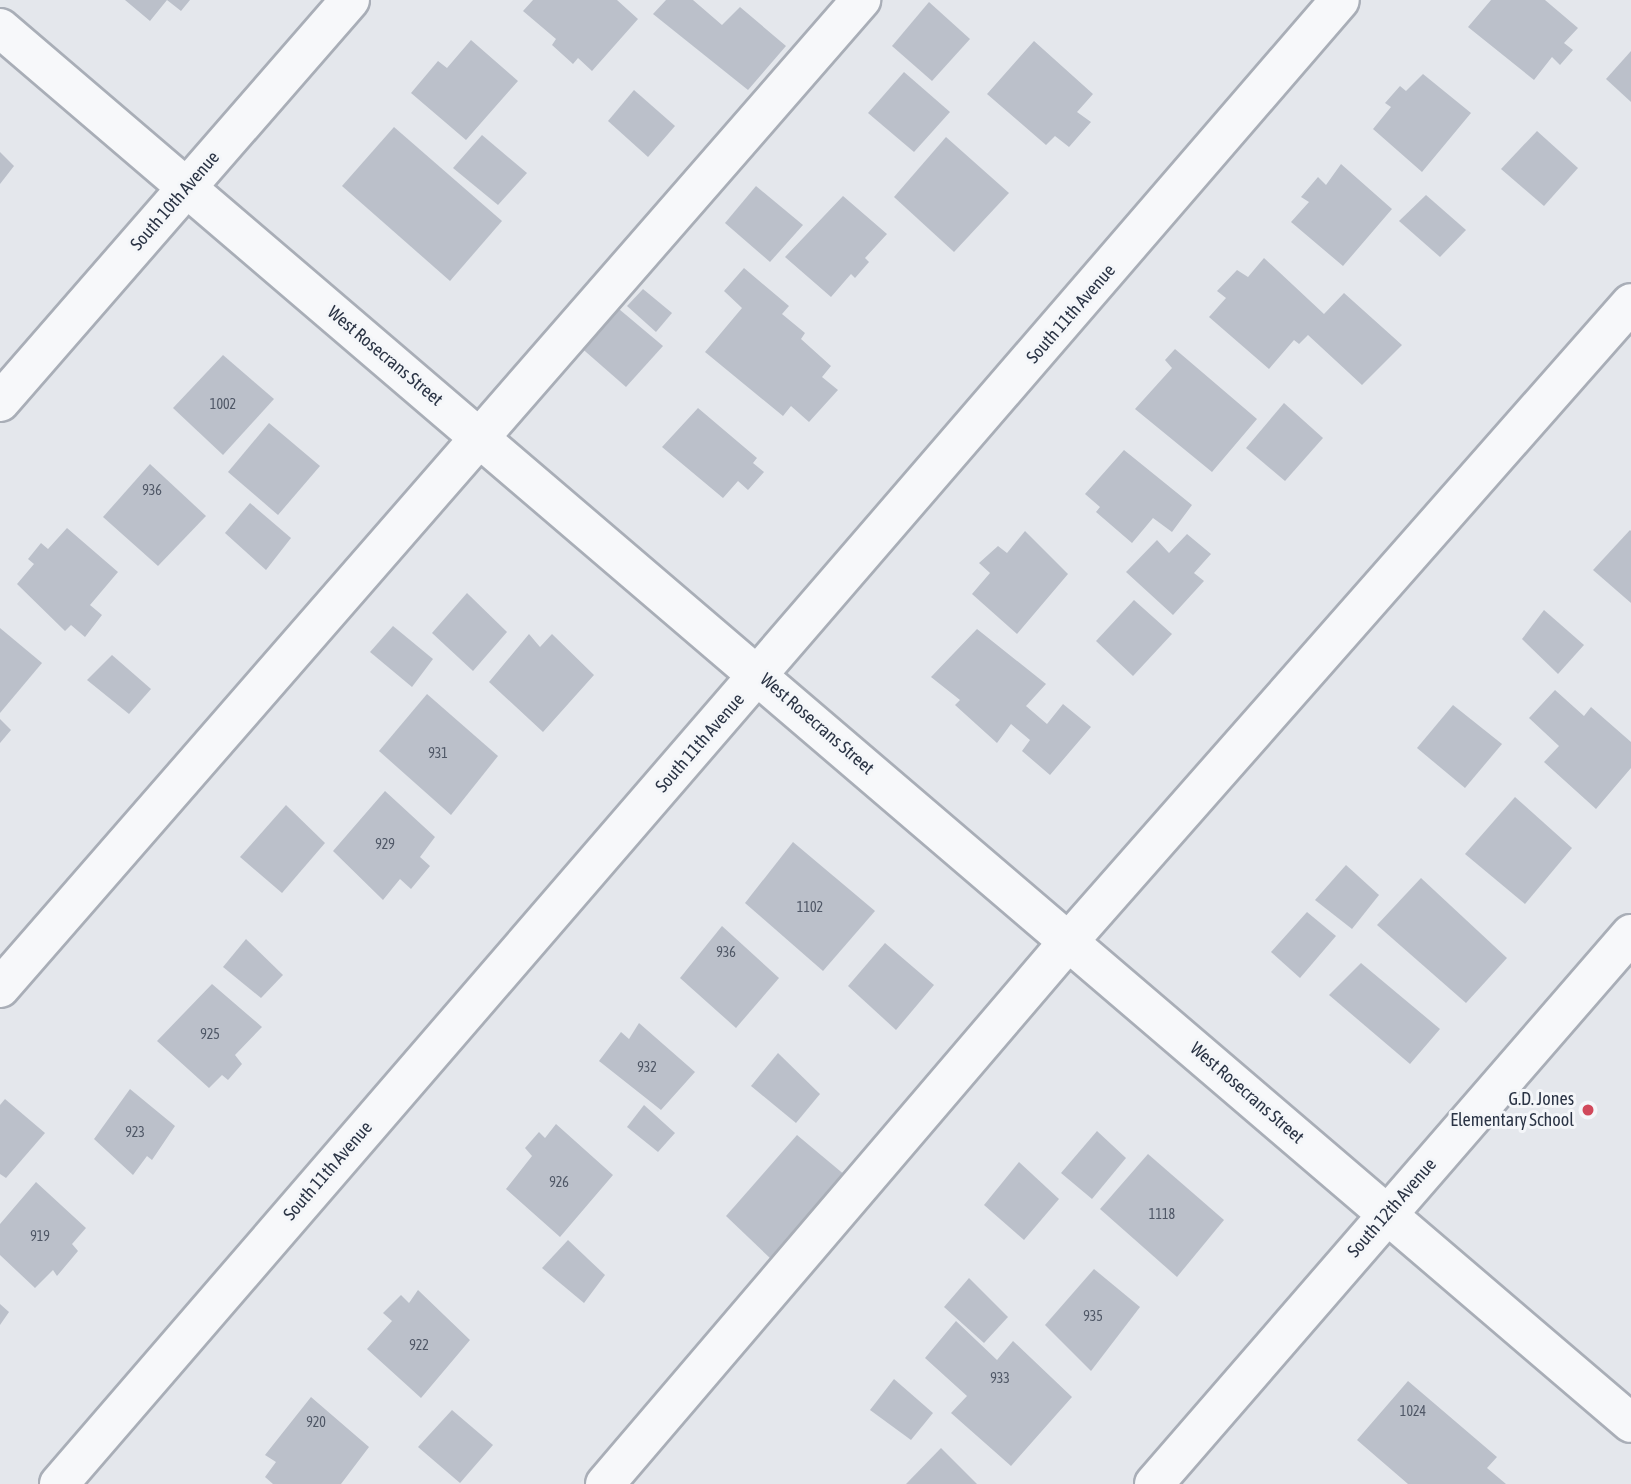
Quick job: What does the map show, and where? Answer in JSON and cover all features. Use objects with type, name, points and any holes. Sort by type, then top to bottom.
[{"type":"street","name":"South 10th Avenue","points":[[0,402],[350,0]]},
{"type":"street","points":[[0,988],[860,0]]},
{"type":"street","name":"South 11th Avenue","points":[[59,1484],[1340,0]]},
{"type":"street","name":"West Rosecrans Street","points":[[0,28],[1631,1423]]},
{"type":"street","points":[[605,1484],[1069,941],[1631,303]]},
{"type":"street","name":"South 12th Avenue","points":[[1154,1484],[1631,934]]},
{"type":"building","points":[[125,0],[167,0],[150,21]]},
{"type":"building","points":[[167,0],[190,0],[181,11]]},
{"type":"building","points":[[533,0],[617,0],[638,19],[592,71],[578,58],[573,64],[552,45],[556,39],[523,11]]},
{"type":"building","points":[[666,0],[693,0],[722,25],[740,7],[786,46],[748,90],[653,14]]},
{"type":"building","points":[[1491,0],[1545,0],[1578,28],[1564,43],[1573,50],[1560,65],[1552,57],[1534,80],[1468,27]]},
{"type":"building","points":[[929,2],[970,39],[932,81],[892,46]]},
{"type":"building","points":[[471,40],[518,81],[466,140],[411,93],[438,61],[447,68]]},
{"type":"building","points":[[1034,41],[1093,94],[1077,112],[1091,122],[1069,147],[1055,136],[1046,145],[987,94]]},
{"type":"building","points":[[1631,51],[1631,102],[1606,79]]},
{"type":"building","points":[[904,72],[950,112],[914,152],[868,113]]},
{"type":"building","points":[[1423,74],[1471,113],[1422,172],[1373,129],[1391,107],[1385,103],[1400,86],[1406,91]]},
{"type":"building","points":[[634,90],[675,126],[648,157],[608,121]]},
{"type":"building","points":[[394,127],[502,221],[450,281],[342,186]]},
{"type":"building","points":[[1537,131],[1578,168],[1544,206],[1501,169]]},
{"type":"building","points":[[482,135],[527,173],[498,205],[453,168]]},
{"type":"building","points":[[946,137],[1009,193],[954,252],[894,197]]},
{"type":"building","points":[[0,152],[14,166],[0,184]]},
{"type":"building","points":[[1341,164],[1392,209],[1343,266],[1291,222],[1309,202],[1301,197],[1318,177],[1326,185]]},
{"type":"building","points":[[756,186],[803,225],[770,262],[725,223]]},
{"type":"building","points":[[1426,195],[1466,230],[1440,257],[1399,221]]},
{"type":"building","points":[[843,196],[887,234],[865,258],[869,262],[855,278],[851,274],[831,297],[785,257]]},
{"type":"building","points":[[1264,258],[1324,314],[1344,293],[1402,345],[1362,385],[1308,335],[1299,344],[1294,340],[1269,369],[1209,317],[1226,298],[1217,291],[1237,270],[1248,277]]},
{"type":"building","points":[[744,268],[789,306],[782,314],[805,333],[801,339],[831,366],[822,377],[838,390],[809,422],[791,406],[783,416],[705,352],[742,308],[724,291]]},
{"type":"building","points":[[643,289],[672,313],[656,332],[627,306]]},
{"type":"building","points":[[613,304],[663,346],[626,387],[578,345]]},
{"type":"building","points":[[1175,349],[1257,419],[1212,472],[1135,409],[1172,368],[1165,360]]},
{"type":"building","points":[[223,355],[274,399],[223,455],[173,408]]},
{"type":"building","points":[[1284,403],[1323,438],[1285,481],[1246,448]]},
{"type":"building","points":[[698,408],[757,458],[753,463],[764,472],[748,490],[738,481],[723,498],[662,447]]},
{"type":"building","points":[[269,423],[320,466],[278,515],[228,472]]},
{"type":"building","points":[[1124,450],[1192,505],[1172,532],[1153,518],[1132,543],[1096,512],[1100,507],[1085,494]]},
{"type":"building","points":[[150,464],[206,516],[158,566],[103,517]]},
{"type":"building","points":[[250,503],[291,538],[266,570],[225,533]]},
{"type":"building","points":[[67,528],[118,572],[90,605],[102,615],[85,637],[71,625],[65,631],[17,584],[34,564],[28,559],[41,543],[48,549]]},
{"type":"building","points":[[1025,531],[1068,574],[1017,634],[972,594],[990,573],[979,563],[998,546],[1007,553]]},
{"type":"building","points":[[1631,531],[1631,603],[1593,570]]},
{"type":"building","points":[[1187,534],[1211,554],[1194,573],[1204,581],[1173,615],[1126,572],[1157,540],[1169,553]]},
{"type":"building","points":[[467,593],[507,632],[473,671],[432,633]]},
{"type":"building","points":[[1134,600],[1172,634],[1133,676],[1096,641]]},
{"type":"building","points":[[1544,610],[1584,645],[1558,674],[1522,639]]},
{"type":"building","points":[[393,626],[433,659],[412,687],[370,652]]},
{"type":"building","points":[[0,628],[42,663],[0,713]]},
{"type":"building","points":[[977,629],[1046,684],[1026,706],[1047,724],[1063,704],[1091,727],[1050,775],[1022,751],[1030,740],[1011,724],[997,743],[955,705],[960,700],[931,677]]},
{"type":"building","points":[[529,634],[540,647],[552,634],[594,675],[543,732],[489,682]]},
{"type":"building","points":[[112,655],[151,689],[129,714],[87,680]]},
{"type":"building","points":[[1555,690],[1584,716],[1591,707],[1631,742],[1631,768],[1596,809],[1544,762],[1559,746],[1529,718]]},
{"type":"building","points":[[427,694],[498,756],[451,815],[379,751]]},
{"type":"building","points":[[1453,705],[1502,744],[1465,788],[1417,748]]},
{"type":"building","points":[[0,719],[11,730],[0,743]]},
{"type":"building","points":[[385,791],[435,837],[420,857],[430,866],[411,889],[400,879],[383,900],[333,851]]},
{"type":"building","points":[[1515,797],[1572,848],[1525,904],[1465,854]]},
{"type":"building","points":[[286,805],[325,843],[282,893],[240,857]]},
{"type":"building","points":[[793,842],[875,911],[823,971],[745,903]]},
{"type":"building","points":[[1346,865],[1379,895],[1352,929],[1315,900]]},
{"type":"building","points":[[1421,878],[1507,958],[1466,1003],[1377,925]]},
{"type":"building","points":[[1307,912],[1336,936],[1300,978],[1271,952]]},
{"type":"building","points":[[722,926],[779,978],[736,1028],[680,978]]},
{"type":"building","points":[[246,939],[283,975],[261,998],[223,967]]},
{"type":"building","points":[[885,943],[934,985],[896,1030],[848,986]]},
{"type":"building","points":[[1361,963],[1440,1029],[1410,1064],[1329,995]]},
{"type":"building","points":[[212,984],[262,1027],[235,1055],[242,1064],[228,1080],[222,1075],[209,1088],[157,1041]]},
{"type":"building","points":[[639,1023],[695,1072],[661,1110],[599,1061],[621,1032],[629,1039]]},
{"type":"building","points":[[778,1053],[820,1094],[796,1123],[751,1086]]},
{"type":"building","points":[[130,1089],[175,1126],[152,1160],[147,1156],[133,1175],[94,1139]]},
{"type":"building","points":[[5,1099],[45,1133],[6,1178],[0,1174],[0,1105]]},
{"type":"building","points":[[644,1105],[675,1133],[658,1152],[627,1127]]},
{"type":"building","points":[[556,1124],[613,1175],[560,1237],[506,1189],[532,1156],[525,1148],[539,1132],[545,1138]]},
{"type":"building","points":[[1097,1131],[1126,1158],[1092,1199],[1061,1173]]},
{"type":"building","points":[[797,1135],[846,1176],[771,1259],[726,1216]]},
{"type":"building","points":[[1148,1154],[1224,1220],[1177,1277],[1100,1209]]},
{"type":"building","points":[[1019,1162],[1059,1199],[1024,1240],[984,1205]]},
{"type":"building","points":[[36,1182],[86,1228],[72,1244],[78,1251],[57,1276],[53,1270],[35,1288],[0,1255],[0,1224]]},
{"type":"building","points":[[568,1240],[605,1275],[584,1303],[542,1268]]},
{"type":"building","points":[[1094,1269],[1140,1307],[1091,1371],[1045,1325]]},
{"type":"building","points":[[969,1278],[1008,1317],[984,1343],[944,1307]]},
{"type":"building","points":[[418,1290],[470,1340],[421,1398],[367,1349],[392,1321],[383,1313],[401,1295],[409,1303]]},
{"type":"building","points":[[0,1304],[9,1312],[0,1325]]},
{"type":"building","points":[[956,1321],[997,1360],[1013,1341],[1072,1397],[1011,1466],[951,1413],[967,1396],[925,1358]]},
{"type":"building","points":[[894,1379],[933,1413],[911,1440],[870,1410]]},
{"type":"building","points":[[1408,1381],[1497,1457],[1487,1468],[1506,1484],[1408,1484],[1357,1440]]},
{"type":"building","points":[[311,1397],[369,1447],[341,1484],[273,1484],[265,1477],[276,1462],[265,1455]]},
{"type":"building","points":[[452,1410],[493,1445],[460,1483],[418,1447]]},
{"type":"building","points":[[941,1448],[977,1484],[906,1484]]},
{"type":"place","name":"G.D. Jones Elementary School","points":[[1588,1110]]}]
